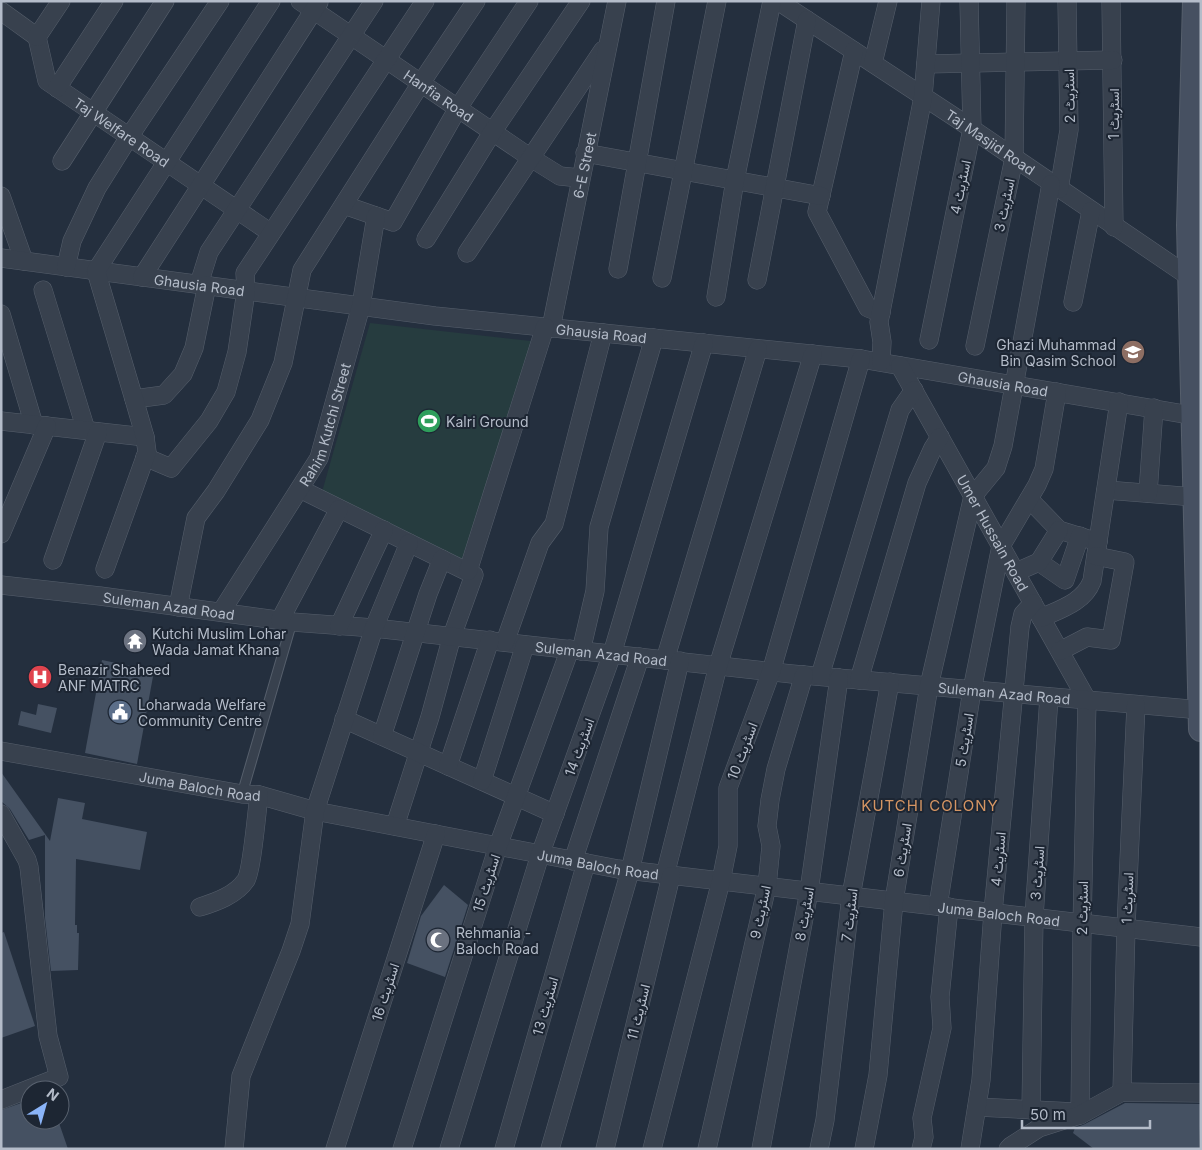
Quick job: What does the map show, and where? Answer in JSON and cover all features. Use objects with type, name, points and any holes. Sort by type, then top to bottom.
[{"type":"main road","points":[[1195,1],[1197,39],[1196,171],[1189,225],[1196,309],[1197,416],[1195,497],[1199,586],[1201,729]]},
{"type":"street","points":[[6,1],[1,10],[37,37],[61,1]]},
{"type":"street","points":[[57,88],[114,1]]},
{"type":"street","points":[[62,161],[165,1]]},
{"type":"street","points":[[66,266],[72,241],[97,188],[128,137],[220,1]]},
{"type":"street","points":[[105,569],[146,452],[145,437],[96,270],[271,1]]},
{"type":"street","points":[[134,399],[164,395],[183,374],[194,348],[209,252],[374,1]]},
{"type":"street","points":[[145,456],[171,468],[209,421],[226,392],[236,352],[246,291],[245,273],[425,1]]},
{"type":"street","points":[[178,606],[196,518],[216,491],[260,420],[283,363],[302,270],[421,83],[476,1]]},
{"type":"street","points":[[344,205],[393,222],[458,108],[529,1]]},
{"type":"street","points":[[426,239],[493,131],[581,1]]},
{"type":"street","name":"6-E Street","points":[[452,636],[474,574],[468,572],[548,327],[616,1]]},
{"type":"street","points":[[618,269],[666,1]]},
{"type":"street","points":[[662,278],[717,1]]},
{"type":"street","points":[[716,297],[736,180],[772,1]]},
{"type":"street","name":"Taj Masjid Road","points":[[778,1],[801,12],[854,51],[1195,281]]},
{"type":"street","points":[[873,63],[888,1]]},
{"type":"street","points":[[880,362],[882,342],[879,322],[923,97],[931,1]]},
{"type":"street","name":"اسٹریٹ 4","points":[[929,340],[972,129],[969,1]]},
{"type":"street","name":"اسٹریٹ 3","points":[[975,346],[1014,158],[1016,1]]},
{"type":"street","name":"اسٹریٹ 2","points":[[973,496],[996,468],[1003,446],[1013,385],[1055,186],[1069,130],[1066,1]]},
{"type":"street","name":"اسٹریٹ 1","points":[[1111,1],[1114,227]]},
{"type":"street","points":[[142,277],[202,184],[311,4]]},
{"type":"street","name":"Hanfia Road","points":[[311,4],[350,35],[531,158],[560,176],[580,178]]},
{"type":"street","points":[[757,280],[774,188],[801,12]]},
{"type":"street","name":"Taj Welfare Road","points":[[37,37],[47,81],[128,137],[202,184],[271,233]]},
{"type":"street","points":[[467,253],[608,42]]},
{"type":"street","points":[[854,51],[817,212],[868,308],[881,313]]},
{"type":"street","points":[[926,64],[1113,60]]},
{"type":"street","points":[[585,153],[821,196]]},
{"type":"street","points":[[1,196],[24,261]]},
{"type":"street","points":[[1073,302],[1091,211]]},
{"type":"street","name":"Rahim Kutchi Street","points":[[221,612],[319,458],[361,306],[376,216]]},
{"type":"street","name":"Ghausia Road","points":[[1,258],[435,316],[861,359],[1197,416]]},
{"type":"street","points":[[43,290],[92,431],[53,560]]},
{"type":"street","points":[[1,314],[40,425],[1,534]]},
{"type":"street","points":[[448,766],[540,543],[554,524],[603,333]]},
{"type":"street","name":"اسٹریٹ 15","points":[[402,1149],[498,846],[516,796],[575,650],[595,591],[599,527],[654,338]]},
{"type":"street","name":"اسٹریٹ 14","points":[[450,1149],[540,854],[612,654],[704,343]]},
{"type":"street","points":[[550,1149],[630,871],[672,661],[758,349]]},
{"type":"street","name":"اسٹریٹ 11","points":[[605,1149],[718,666],[813,354]]},
{"type":"street","name":"اسٹریٹ 10","points":[[652,1149],[721,881],[728,846],[728,788],[771,672],[861,359]]},
{"type":"street","name":"Umer Hussain Road","points":[[900,366],[1087,700]]},
{"type":"street","name":"اسٹریٹ 9","points":[[707,1149],[767,886],[771,846],[767,826],[776,769],[812,676],[900,410],[914,390]]},
{"type":"street","name":"اسٹریٹ 5","points":[[921,1149],[924,1137],[922,1118],[942,1028],[940,997],[943,906],[972,690],[1001,546],[1037,485],[1044,469],[1057,392]]},
{"type":"street","points":[[1037,610],[1072,604],[1089,590],[1092,581],[1119,402]]},
{"type":"street","points":[[1148,493],[1154,408]]},
{"type":"street","points":[[1,421],[145,437]]},
{"type":"street","points":[[859,680],[917,483],[940,437]]},
{"type":"street","points":[[300,489],[468,572]]},
{"type":"street","points":[[1106,490],[1195,497]]},
{"type":"street","name":"اسٹریٹ 6","points":[[864,1149],[878,1075],[894,901],[929,686],[973,496]]},
{"type":"street","points":[[1029,499],[1059,530],[1080,536],[1097,549],[1125,562],[1110,640],[1087,638],[1060,651]]},
{"type":"street","points":[[286,621],[339,509]]},
{"type":"street","points":[[339,626],[384,530]]},
{"type":"street","points":[[1016,572],[1039,562],[1059,530]]},
{"type":"street","points":[[1039,562],[1065,580],[1080,536]]},
{"type":"street","points":[[234,1149],[241,1076],[300,924],[315,811],[374,628],[409,543]]},
{"type":"street","points":[[382,736],[428,594],[442,559]]},
{"type":"street","name":"Suleman Azad Road","points":[[1,586],[100,596],[286,621],[416,632],[771,672],[1200,710]]},
{"type":"street","name":"اسٹریٹ 4","points":[[970,1149],[981,1080],[993,912],[1020,627],[1023,614],[1037,610]]},
{"type":"street","points":[[395,826],[430,717],[452,636]]},
{"type":"street","points":[[482,781],[525,644]]},
{"type":"street","name":"اسٹریٹ 13","points":[[504,1149],[579,862],[640,657]]},
{"type":"street","name":"اسٹریٹ 8","points":[[761,1149],[809,891],[840,678]]},
{"type":"street","name":"اسٹریٹ 7","points":[[819,1149],[825,1120],[851,896],[890,682]]},
{"type":"street","name":"اسٹریٹ 3","points":[[1031,1110],[1034,917],[1049,697]]},
{"type":"street","name":"اسٹریٹ 2","points":[[1082,1113],[1082,922],[1087,700]]},
{"type":"street","name":"اسٹریٹ 1","points":[[1122,1092],[1126,927],[1136,705]]},
{"type":"street","points":[[344,719],[555,814]]},
{"type":"street","name":"Juma Baloch Road","points":[[1,750],[250,794],[315,811],[630,871],[1201,937]]},
{"type":"street","points":[[200,907],[220,900],[233,892],[247,878],[250,794]]},
{"type":"street","points":[[1,814],[27,860],[29,867],[48,1036],[60,1077],[1,1100]]},
{"type":"street","name":"اسٹریٹ 16","points":[[335,1149],[436,834]]},
{"type":"street","points":[[1008,1149],[1039,1128],[1082,1113],[1122,1092],[1201,1093]]},
{"type":"street","points":[[977,1107],[1082,1113]]},
{"type":"lane","points":[[250,794],[286,621]]},
{"type":"green space","name":"Kalri Ground","points":[[370,323],[540,342],[469,572],[320,499]]},
{"type":"building","name":"Loharwada Welfare Community Centre","points":[[102,660],[154,671],[137,764],[85,753]]},
{"type":"building","points":[[38,704],[57,708],[51,733],[18,725],[21,711],[36,715]]},
{"type":"building","points":[[1,772],[50,841],[58,798],[85,803],[82,819],[147,832],[140,870],[76,859],[75,925],[77,925],[77,933],[79,933],[78,970],[51,971],[45,918],[45,835],[29,840],[10,809],[1,801]]},
{"type":"building","name":"Rehmania - Baloch Road","points":[[444,885],[468,905],[445,977],[407,963],[421,916]]},
{"type":"building","points":[[4,932],[35,1026],[1,1038],[1,933]]},
{"type":"building","points":[[20,1103],[20,1130],[61,1130],[68,1149],[1,1149],[1,1110]]},
{"type":"building","points":[[1125,1103],[1201,1104],[1199,1149],[1094,1149],[1073,1133],[1075,1128]]},
{"type":"place","name":"Ghazi Muhammad Bin Qasim School","points":[[1133,352]]},
{"type":"place","name":"Kalri Ground","points":[[429,421]]},
{"type":"place","name":"Kutchi Muslim Lohar Wada Jamat Khana","points":[[135,641]]},
{"type":"place","name":"Benazir Shaheed ANF MATRC","points":[[40,677]]},
{"type":"place","name":"Loharwada Welfare Community Centre","points":[[120,712]]},
{"type":"place","name":"Rehmania - Baloch Road","points":[[438,940]]},
{"type":"district","name":"KUTCHI COLONY","points":[[930,805]]}]
